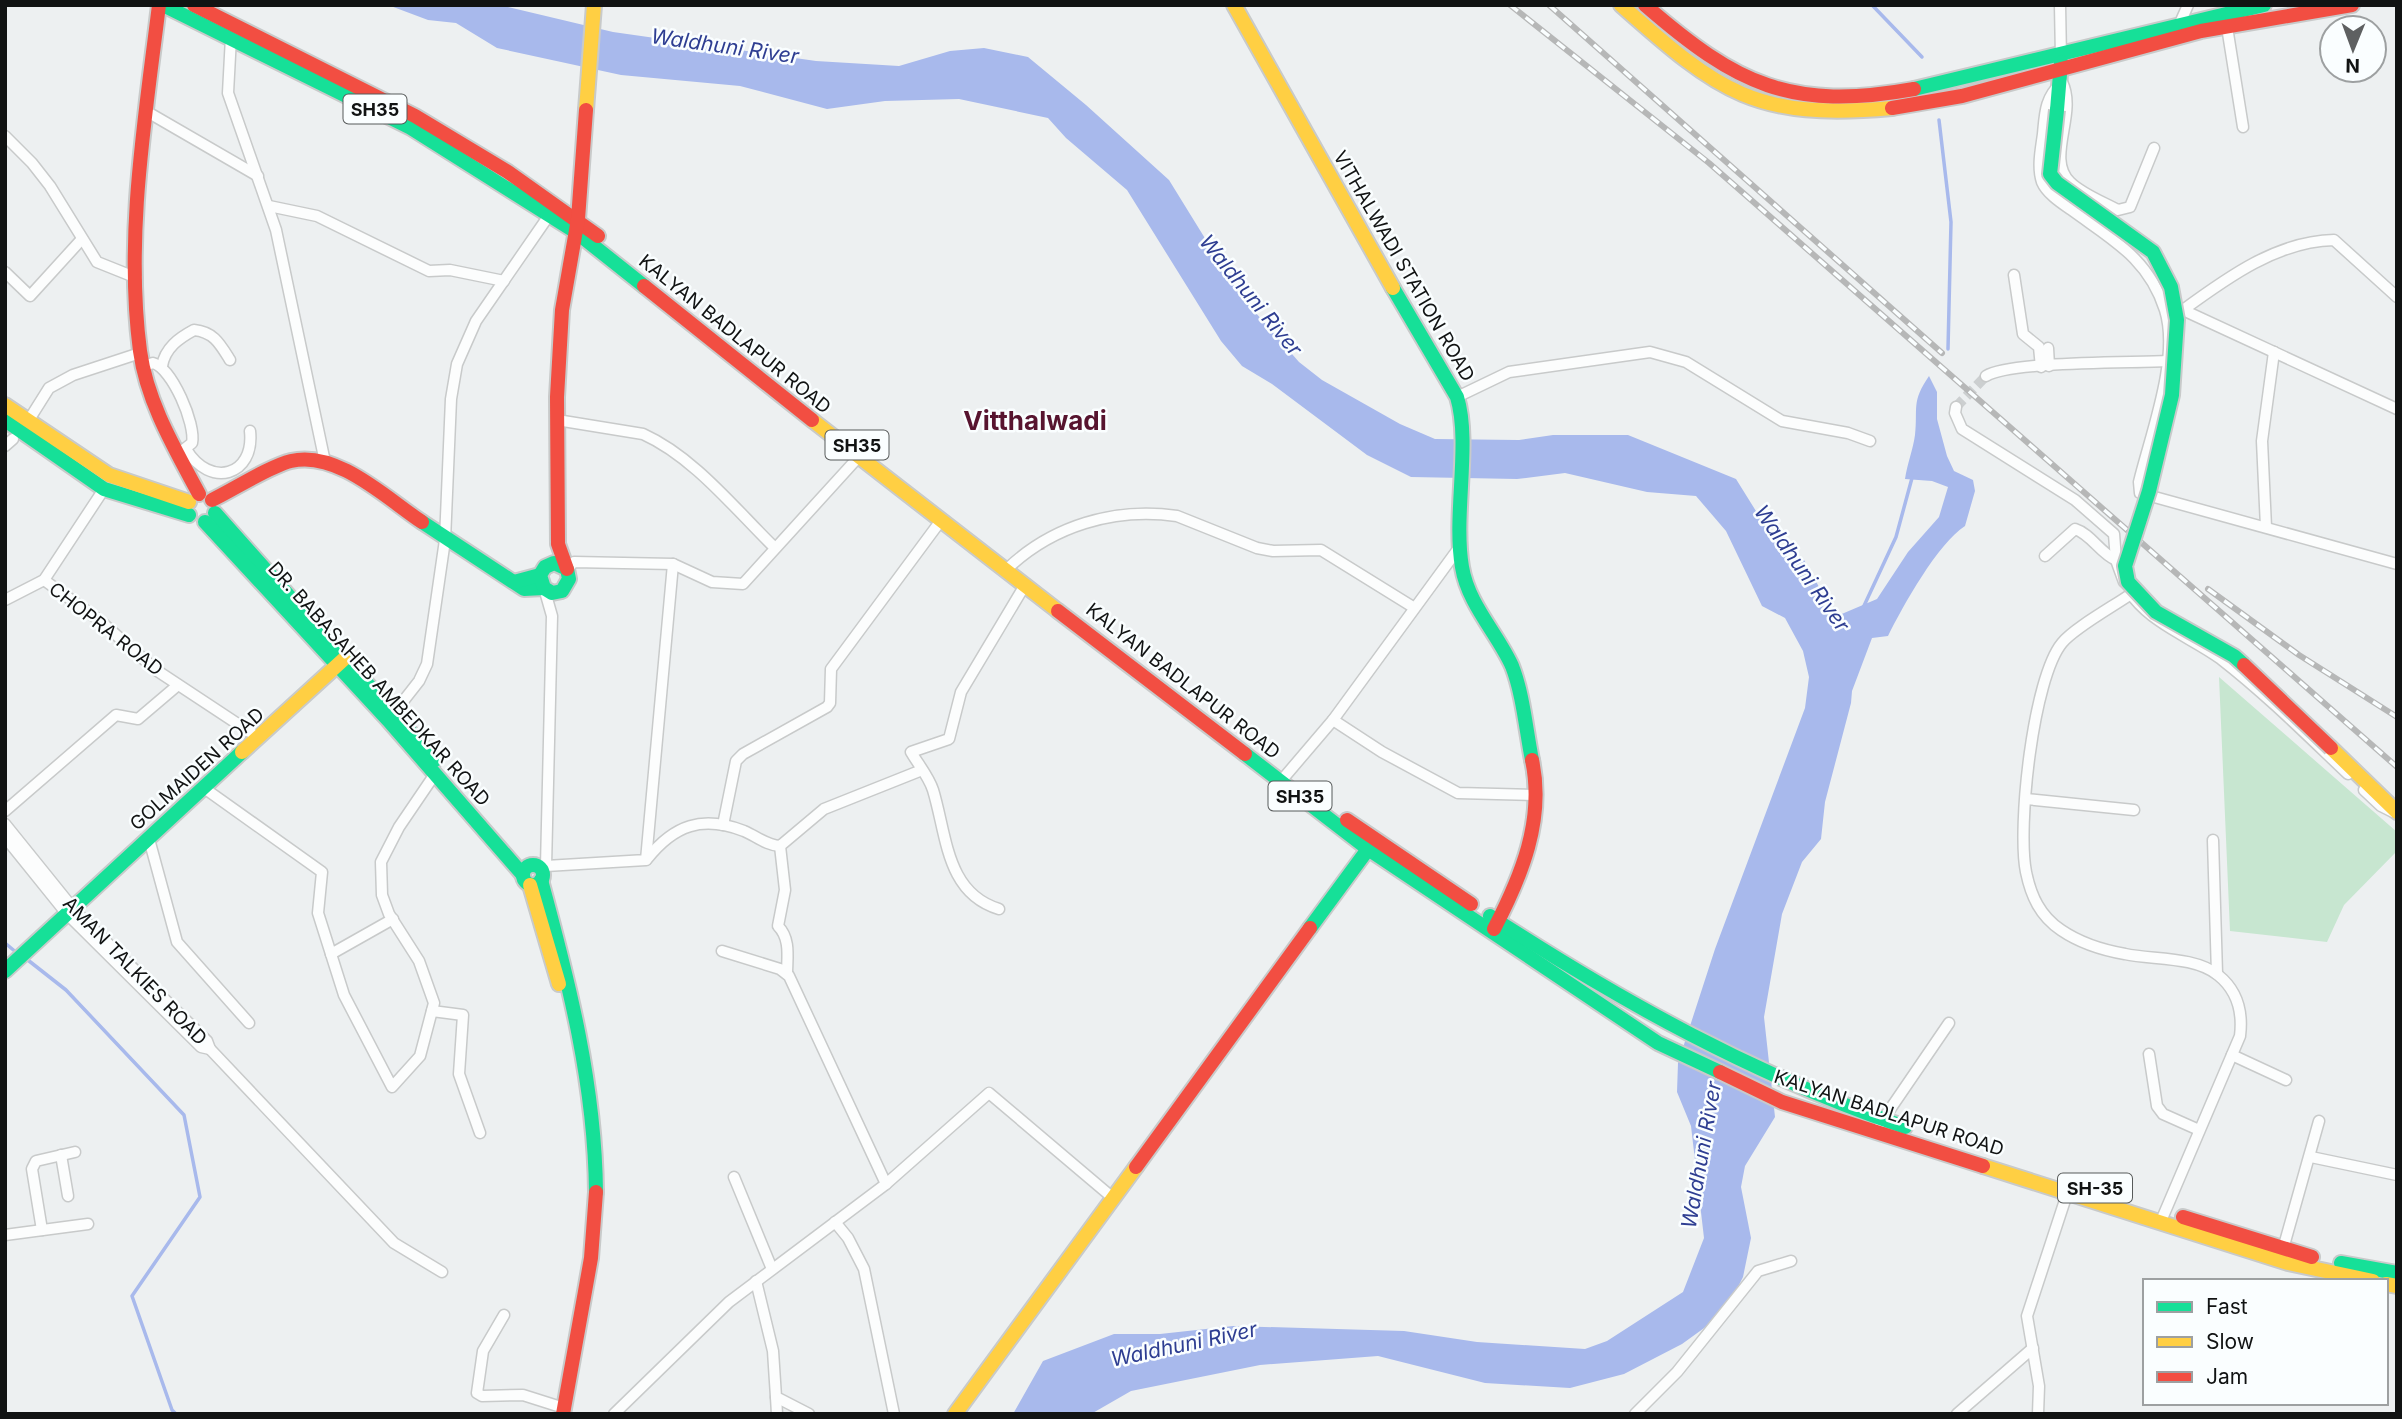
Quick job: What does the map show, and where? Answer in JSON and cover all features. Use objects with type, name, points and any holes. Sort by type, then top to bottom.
[{"type":"main road","name":"KALYAN BADLAPUR ROAD","points":[[161,5],[231,29],[415,116],[577,226],[942,519],[1010,566],[1026,585],[1283,779],[1372,845],[1496,927],[1658,1042],[1782,1102],[1879,1125],[2164,1216],[2288,1262],[2364,1279]]},
{"type":"main road","points":[[161,5],[144,110],[139,163],[137,278],[142,360],[160,420],[182,451],[201,508]]},
{"type":"main road","name":"KALYAN BADLAPUR ROAD","points":[[194,5],[231,29]]},
{"type":"main road","name":"VITHALWADI STATION ROAD","points":[[1234,5],[1433,360],[1457,397],[1462,412],[1459,496],[1462,568],[1481,615],[1512,667],[1528,729],[1536,795],[1535,822],[1516,887],[1496,927]]},
{"type":"main road","points":[[1620,5],[1708,67],[1744,97],[1814,111],[1849,113],[1884,109],[1952,88],[2061,70],[2179,36],[2352,5]]},
{"type":"main road","points":[[1645,5],[1708,67]]},
{"type":"main road","points":[[2061,70],[2180,23],[2264,5]]},
{"type":"main road","points":[[566,580],[558,544],[557,420],[562,310],[577,226],[594,12]]},
{"type":"main road","points":[[2061,70],[2050,174],[2057,183],[2153,252],[2171,287],[2177,320],[2172,394],[2150,491],[2124,566],[2128,582],[2156,612],[2234,656],[2397,813]]},
{"type":"main road","points":[[5,405],[17,435],[109,475],[201,508]]},
{"type":"main road","points":[[5,420],[17,435],[104,489],[201,508],[291,461],[325,462],[342,470],[445,540],[514,582],[544,576],[559,564],[566,580]]},
{"type":"main road","name":"KALYAN BADLAPUR ROAD","points":[[860,453],[1283,779]]},
{"type":"main road","name":"DR. BABASAHEB AMBEDKAR ROAD","points":[[201,508],[535,873],[585,1066],[589,1122],[595,1152],[591,1200],[594,1236],[559,1410]]},
{"type":"main road","points":[[558,544],[544,576],[552,593],[566,580]]},
{"type":"main road","name":"GOLMAIDEN ROAD","points":[[10,967],[342,662]]},
{"type":"main road","name":"DR. BABASAHEB AMBEDKAR ROAD","points":[[392,716],[435,774],[535,873]]},
{"type":"main road","points":[[955,1414],[1372,845]]},
{"type":"main road","name":"KALYAN BADLAPUR ROAD","points":[[1496,927],[1667,1026],[1879,1125],[2068,1191],[2283,1249],[2397,1273]]},
{"type":"street","points":[[2060,5],[2061,70],[2068,103],[2060,167],[2070,183],[2118,210],[2124,210],[2130,207],[2154,148]]},
{"type":"street","points":[[2180,23],[2188,5]]},
{"type":"street","points":[[2227,26],[2243,127]]},
{"type":"street","points":[[231,29],[228,93],[269,206],[325,462]]},
{"type":"street","points":[[2061,70],[2046,101],[2040,163],[2043,184],[2059,201],[2121,246],[2147,269],[2165,311],[2167,361],[2139,482],[2140,493],[2397,564]]},
{"type":"street","points":[[144,110],[258,176]]},
{"type":"street","points":[[5,136],[50,186],[97,262],[137,278]]},
{"type":"street","points":[[269,206],[317,216],[429,271],[450,270],[504,281]]},
{"type":"street","points":[[392,716],[419,681],[428,664],[445,540],[451,399],[457,364],[476,321],[553,210]]},
{"type":"street","points":[[5,272],[30,296],[81,240]]},
{"type":"street","points":[[2183,310],[2260,259],[2312,240],[2334,240],[2397,297]]},
{"type":"street","points":[[2014,275],[2023,334],[2039,347],[2045,367]]},
{"type":"street","points":[[2165,311],[2183,310],[2397,410]]},
{"type":"street","points":[[230,360],[215,338],[206,331],[194,330],[172,345],[164,356],[162,366],[194,432],[192,443],[182,451],[203,470],[214,474],[228,472],[247,457],[252,445],[250,432]]},
{"type":"street","points":[[2045,367],[2048,348]]},
{"type":"street","points":[[1457,397],[1509,372],[1650,352],[1686,362],[1782,421],[1848,433],[1870,441]]},
{"type":"street","points":[[2266,527],[2262,440],[2274,352]]},
{"type":"street","points":[[17,435],[49,388],[73,375],[142,360],[162,366]]},
{"type":"street","points":[[1986,376],[1998,370],[2167,361]]},
{"type":"street","points":[[1956,407],[1955,413],[1962,429],[2075,500],[2114,534],[2116,560],[2131,594],[2155,619],[2198,643],[2239,673],[2381,806],[2397,813]]},
{"type":"street","points":[[557,420],[643,435],[655,440],[688,464],[774,547]]},
{"type":"street","points":[[552,616],[574,562],[673,564],[712,582],[743,584],[860,453]]},
{"type":"street","name":"CHOPRA ROAD","points":[[104,489],[44,580],[99,620],[156,670],[259,738]]},
{"type":"street","points":[[1010,566],[1036,543],[1087,522],[1128,514],[1162,514],[1177,516],[1273,551],[1321,550],[1413,607]]},
{"type":"street","points":[[723,825],[736,761],[743,754],[827,707],[830,703],[831,669],[942,519]]},
{"type":"street","points":[[2045,556],[2076,529],[2083,532],[2106,556],[2116,560]]},
{"type":"street","points":[[1283,779],[1333,720],[1413,607],[1462,544]]},
{"type":"street","points":[[646,859],[673,564]]},
{"type":"street","points":[[544,576],[552,616],[535,873],[646,859],[663,839],[676,831],[702,823],[723,825],[780,846]]},
{"type":"street","points":[[5,600],[44,580]]},
{"type":"street","points":[[999,909],[979,903],[952,867],[933,787],[911,752],[950,739],[961,692],[1026,585]]},
{"type":"street","points":[[2131,594],[2062,642],[2048,668],[2033,734],[2024,830],[2026,871],[2036,904],[2049,921],[2094,947],[2189,963],[2217,974],[2236,995],[2242,1015],[2240,1036],[2164,1216]]},
{"type":"street","points":[[5,811],[116,715],[138,719],[178,685]]},
{"type":"street","points":[[1333,720],[1382,752],[1458,793],[1536,795]]},
{"type":"street","points":[[780,846],[824,809],[922,770]]},
{"type":"street","points":[[204,788],[322,872],[318,913],[331,954],[356,1020],[393,1087],[420,1056],[434,1003],[419,961],[393,919],[382,895],[381,862],[399,827],[435,774]]},
{"type":"street","points":[[2026,799],[2134,810]]},
{"type":"street","name":"AMAN TALKIES ROAD","points":[[5,824],[42,877]]},
{"type":"street","name":"AMAN TALKIES ROAD","points":[[5,837],[70,911],[201,1047],[210,1049],[394,1243],[442,1272]]},
{"type":"street","points":[[149,839],[177,942],[249,1023]]},
{"type":"street","points":[[2213,840],[2217,974]]},
{"type":"street","points":[[780,846],[785,890],[778,926],[784,932],[787,943],[788,974],[886,1184]]},
{"type":"street","points":[[331,954],[393,919]]},
{"type":"street","points":[[722,951],[788,974]]},
{"type":"street","points":[[432,1011],[463,1015],[459,1074],[480,1133]]},
{"type":"street","points":[[1879,1125],[1949,1023]]},
{"type":"street","points":[[2149,1054],[2154,1095],[2163,1114],[2199,1130]]},
{"type":"street","points":[[2232,1055],[2286,1080]]},
{"type":"street","points":[[614,1414],[729,1302],[886,1184],[989,1093],[1112,1198]]},
{"type":"street","points":[[2283,1249],[2319,1121]]},
{"type":"street","points":[[42,1230],[32,1169],[36,1161],[75,1152]]},
{"type":"street","points":[[61,1155],[68,1196]]},
{"type":"street","points":[[2311,1157],[2397,1175]]},
{"type":"street","points":[[734,1177],[772,1269]]},
{"type":"street","points":[[2038,1414],[2039,1386],[2028,1316],[2068,1191]]},
{"type":"street","points":[[835,1222],[848,1238],[864,1269],[894,1414]]},
{"type":"street","points":[[5,1235],[88,1224]]},
{"type":"street","points":[[1635,1414],[1677,1372],[1758,1271],[1791,1261]]},
{"type":"street","points":[[757,1281],[773,1351],[777,1414]]},
{"type":"street","points":[[504,1315],[483,1351],[475,1384],[477,1393],[482,1396],[523,1395],[559,1410]]},
{"type":"street","points":[[1957,1414],[2033,1348]]},
{"type":"street","points":[[776,1397],[809,1414]]},
{"type":"green space","points":[[2219,677],[2397,832],[2397,851],[2344,905],[2327,942],[2230,931]]},
{"type":"water","name":"Waldhuni River","points":[[388,5],[500,5],[613,32],[816,61],[899,66],[950,51],[984,48],[1028,57],[1169,180],[1240,295],[1299,362],[1322,380],[1400,424],[1435,439],[1519,440],[1553,435],[1628,435],[1736,479],[1784,556],[1804,560],[1837,616],[1877,599],[1908,552],[1939,517],[1948,487],[1932,481],[1905,479],[1915,435],[1917,399],[1929,376],[1937,392],[1937,419],[1947,456],[1954,471],[1973,480],[1975,491],[1965,526],[1933,560],[1888,636],[1872,638],[1852,691],[1825,802],[1821,839],[1802,862],[1782,914],[1764,1017],[1775,1117],[1745,1166],[1741,1187],[1751,1238],[1743,1277],[1725,1313],[1682,1344],[1624,1374],[1570,1388],[1485,1383],[1378,1356],[1260,1365],[1131,1391],[1091,1414],[1013,1414],[1043,1361],[1114,1334],[1160,1334],[1233,1326],[1404,1331],[1477,1342],[1585,1349],[1607,1341],[1683,1292],[1704,1238],[1691,1126],[1677,1092],[1678,1063],[1715,949],[1805,708],[1809,677],[1803,651],[1785,618],[1762,606],[1726,531],[1696,496],[1647,492],[1565,473],[1517,479],[1411,477],[1367,455],[1272,384],[1242,366],[1221,341],[1127,190],[1066,138],[1048,118],[959,99],[885,101],[827,109],[740,86],[621,75],[497,48],[456,23],[428,20]]},
{"type":"waterway","points":[[1872,5],[1922,57]]},
{"type":"waterway","points":[[1939,120],[1951,222],[1948,349]]},
{"type":"waterway","points":[[1863,608],[1896,537],[1912,478]]},
{"type":"waterway","points":[[5,943],[17,953]]},
{"type":"waterway","points":[[24,957],[66,990],[184,1115],[200,1197],[132,1296],[172,1410],[176,1414]]},
{"type":"tunnel","points":[[1956,407],[1986,376]]},
{"type":"railway","points":[[1510,5],[1709,163],[2397,767]]},
{"type":"railway","points":[[1549,5],[1942,353]]},
{"type":"railway","points":[[2208,589],[2299,655],[2397,717]]},
{"type":"traffic: fast","points":[[163,5],[411,128],[576,232],[644,286]]},
{"type":"traffic: fast","points":[[1914,89],[2264,5]]},
{"type":"traffic: fast","points":[[2057,110],[2061,62]]},
{"type":"traffic: fast","points":[[2057,110],[2050,174],[2057,183],[2153,252],[2171,287],[2177,320],[2172,395],[2149,491],[2125,566],[2128,582],[2156,612],[2234,656],[2244,665]]},
{"type":"traffic: fast","points":[[1393,288],[1457,397],[1462,436],[1459,525],[1462,567],[1470,593],[1506,654],[1516,677],[1532,760]]},
{"type":"traffic: fast","points":[[5,420],[104,489],[189,515]]},
{"type":"traffic: fast","points":[[215,513],[435,760]]},
{"type":"traffic: fast","points":[[205,522],[388,720],[523,875]]},
{"type":"traffic: fast","points":[[422,522],[524,589],[544,588]]},
{"type":"traffic: fast","points":[[514,582],[540,575],[545,567],[554,563],[567,569],[569,579],[562,591],[552,593],[544,588],[540,575]]},
{"type":"traffic: fast","points":[[5,971],[242,752]]},
{"type":"traffic: fast","points":[[1245,754],[1368,849],[1658,1043],[1720,1072]]},
{"type":"traffic: fast","points":[[1310,928],[1374,841]]},
{"type":"traffic: fast","points":[[533,865],[540,868],[543,875],[540,882],[533,885],[526,882],[523,875],[526,868],[533,865]]},
{"type":"traffic: fast","points":[[541,880],[586,1073],[596,1192]]},
{"type":"traffic: fast","points":[[1490,916],[1590,978],[1691,1035],[1796,1085],[1905,1127]]},
{"type":"traffic: fast","points":[[2341,1263],[2397,1273]]},
{"type":"traffic: slow","points":[[586,110],[594,5]]},
{"type":"traffic: slow","points":[[1234,5],[1393,288]]},
{"type":"traffic: slow","points":[[1621,5],[1686,60],[1742,94],[1772,104],[1806,109],[1845,111],[1892,108]]},
{"type":"traffic: slow","points":[[5,405],[109,475],[189,502]]},
{"type":"traffic: slow","points":[[812,420],[1058,611]]},
{"type":"traffic: slow","points":[[242,752],[344,659]]},
{"type":"traffic: slow","points":[[2331,748],[2397,812]]},
{"type":"traffic: slow","points":[[530,885],[559,984]]},
{"type":"traffic: slow","points":[[1983,1166],[2288,1263],[2364,1279]]},
{"type":"traffic: slow","points":[[955,1414],[1136,1167]]},
{"type":"traffic: slow","points":[[2388,1284],[2397,1286]]},
{"type":"traffic: jam","points":[[159,5],[139,178],[136,308],[140,351],[155,407],[199,494]]},
{"type":"traffic: jam","points":[[194,5],[415,116],[508,172],[598,236]]},
{"type":"traffic: jam","points":[[1645,5],[1709,55],[1738,73],[1768,85],[1799,93],[1833,96],[1871,95],[1914,89]]},
{"type":"traffic: jam","points":[[1892,108],[1962,96],[2201,31],[2352,5]]},
{"type":"traffic: jam","points":[[567,569],[558,544],[557,397],[562,310],[578,219],[586,110]]},
{"type":"traffic: jam","points":[[644,286],[812,420]]},
{"type":"traffic: jam","points":[[212,500],[282,464],[308,459],[343,469],[360,478],[422,522]]},
{"type":"traffic: jam","points":[[1058,611],[1245,754]]},
{"type":"traffic: jam","points":[[2244,665],[2331,748]]},
{"type":"traffic: jam","points":[[1494,929],[1521,868],[1533,826],[1535,782],[1532,760]]},
{"type":"traffic: jam","points":[[1347,820],[1471,904]]},
{"type":"traffic: jam","points":[[1136,1167],[1310,928]]},
{"type":"traffic: jam","points":[[1720,1072],[1782,1102],[1983,1166]]},
{"type":"traffic: jam","points":[[563,1414],[591,1258],[596,1192]]},
{"type":"traffic: jam","points":[[2183,1217],[2312,1257]]},
{"type":"district","name":"Vitthalwadi","points":[[1035,420]]}]
